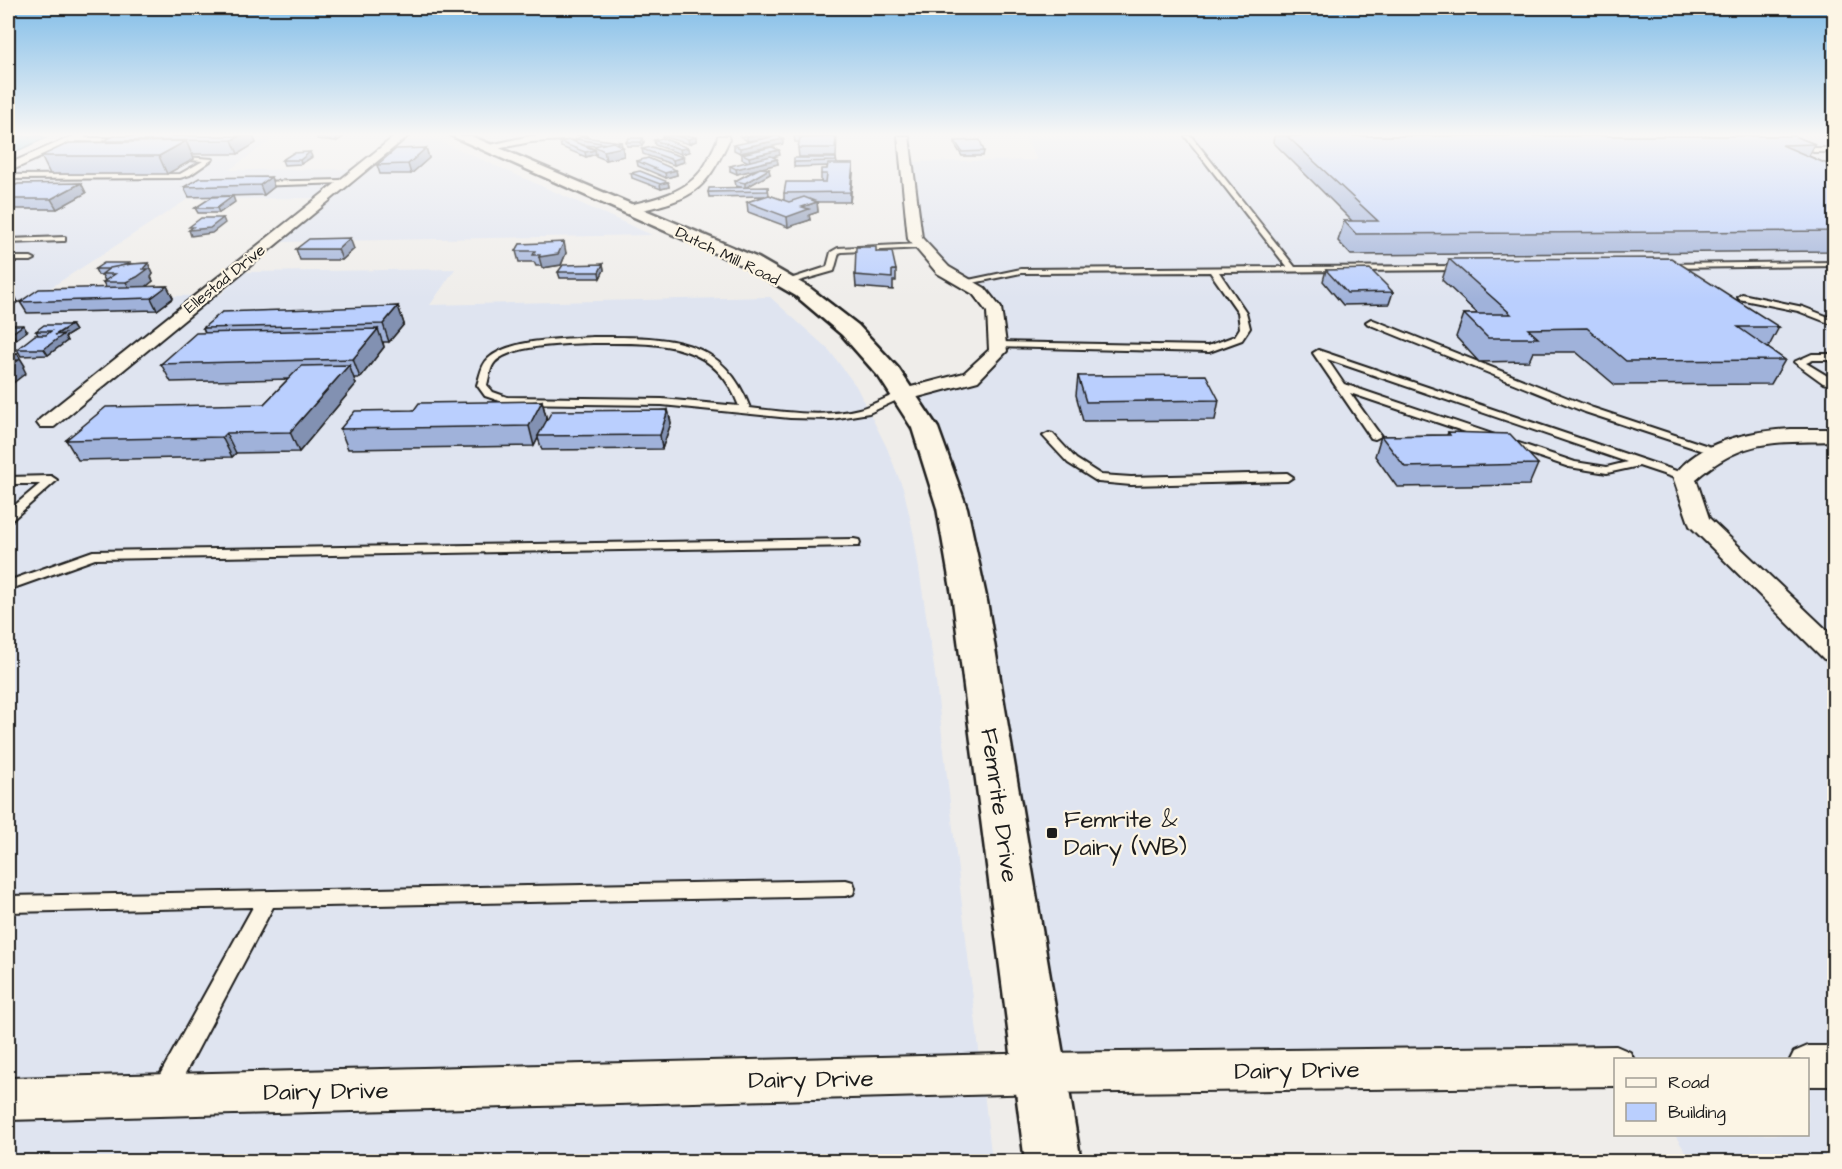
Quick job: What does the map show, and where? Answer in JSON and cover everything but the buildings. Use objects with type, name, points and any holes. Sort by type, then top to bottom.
[{"type":"street","name":"Ellestad Drive","points":[[47,423],[332,191]]},
{"type":"street","name":"Dutch Mill Road","points":[[586,191],[751,262],[803,292],[850,330],[889,373],[925,428],[935,452]]},
{"type":"street","points":[[630,210],[668,199],[686,191]]},
{"type":"street","points":[[903,395],[971,377],[998,351],[995,312],[979,291],[943,270],[915,239],[908,191]]},
{"type":"street","points":[[1834,435],[1755,436],[1707,456],[1684,477],[1698,521],[1834,652]]},
{"type":"street","name":"Femrite Drive","points":[[935,452],[952,508],[970,602],[1053,1161]]},
{"type":"street","name":"Dairy Drive","points":[[8,1099],[1041,1073],[1614,1066]]},
{"type":"street","points":[[1809,1066],[1834,1066]]},
{"type":"lane","points":[[1231,191],[1293,269]]},
{"type":"lane","points":[[8,241],[62,239]]},
{"type":"lane","points":[[785,282],[831,269],[835,252],[841,249],[920,246]]},
{"type":"lane","points":[[8,259],[31,259]]},
{"type":"lane","points":[[1658,266],[1834,264]]},
{"type":"lane","points":[[963,282],[1021,270],[1470,268]]},
{"type":"lane","points":[[998,345],[1177,349],[1222,346],[1239,338],[1245,328],[1242,312],[1213,270]]},
{"type":"lane","points":[[1742,297],[1800,309],[1834,322]]},
{"type":"lane","points":[[1371,322],[1589,410],[1716,452]]},
{"type":"lane","points":[[746,410],[743,400],[723,371],[698,350],[670,344],[555,341],[514,347],[492,360],[482,385],[489,393],[506,400],[684,404],[784,414],[853,414],[903,395]]},
{"type":"lane","points":[[1375,436],[1318,353],[1684,477]]},
{"type":"lane","points":[[1834,357],[1812,357],[1799,362],[1827,381],[1834,383]]},
{"type":"lane","points":[[1341,386],[1573,465],[1607,470],[1640,462]]},
{"type":"lane","points":[[1048,436],[1072,461],[1098,478],[1131,481],[1287,477]]},
{"type":"lane","points":[[8,480],[51,480],[8,517]]},
{"type":"lane","points":[[8,586],[93,555],[854,543]]},
{"type":"lane","points":[[8,904],[846,888]]},
{"type":"lane","points":[[161,1095],[268,899]]},
{"type":"shaded area","points":[[8,191],[552,191],[652,235],[282,242],[334,198],[188,199],[33,299],[220,295],[245,272],[455,269],[430,305],[770,297],[829,350],[856,386],[887,448],[904,491],[914,536],[935,674],[992,1161],[8,1161]]},
{"type":"shaded area","points":[[911,191],[1834,191],[1834,1161],[1691,1161],[1676,1136],[1809,1136],[1809,1058],[1614,1058],[1614,1060],[1041,1073],[970,601],[903,395],[971,377],[998,351],[995,312],[920,246]]},
{"type":"place","name":"Femrite & Dairy (WB)","points":[[1052,833]]}]
